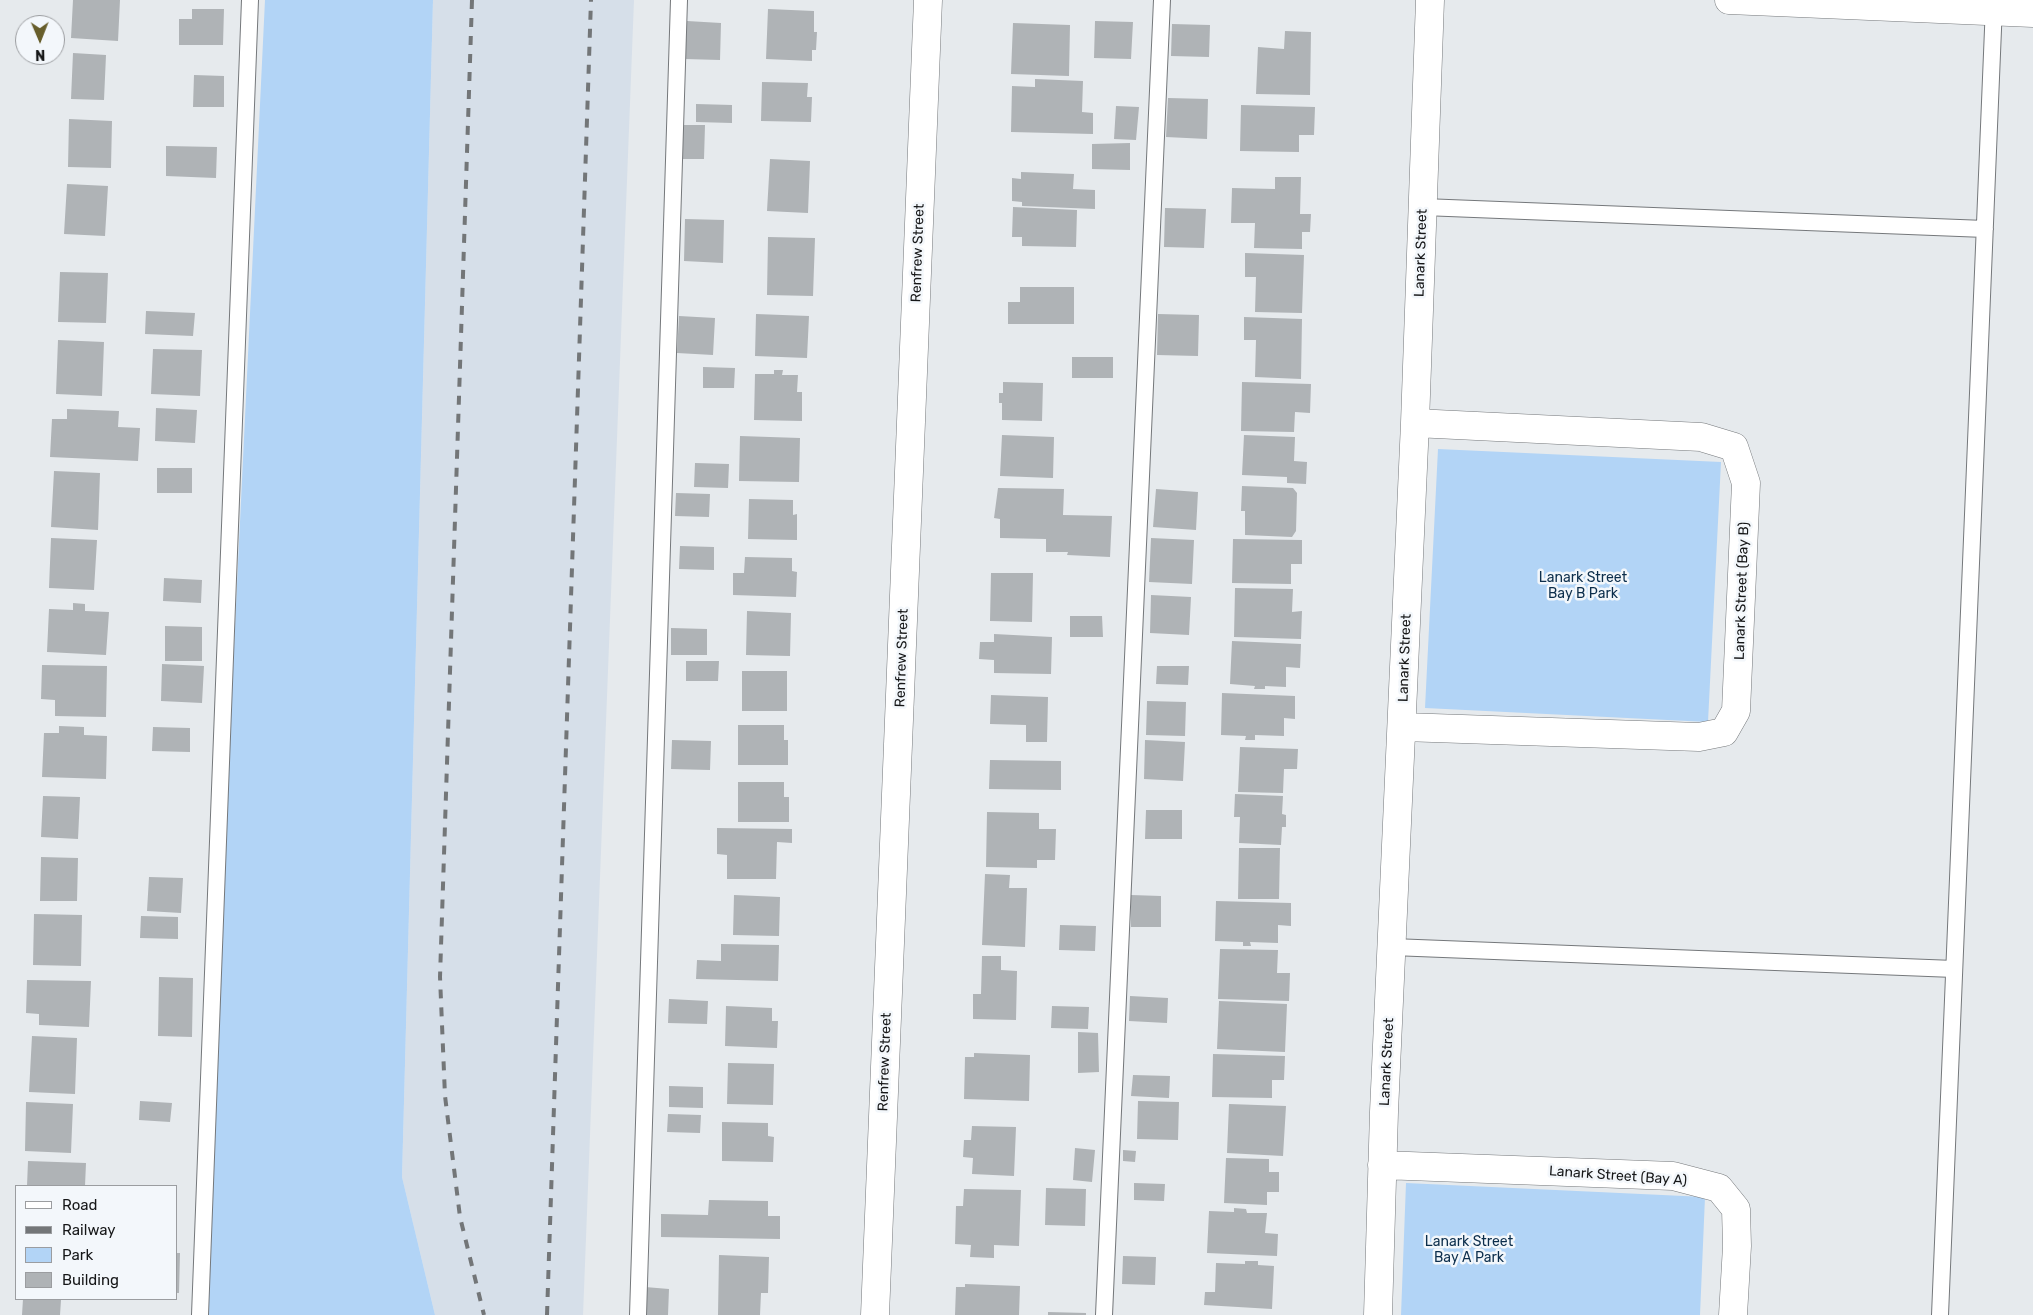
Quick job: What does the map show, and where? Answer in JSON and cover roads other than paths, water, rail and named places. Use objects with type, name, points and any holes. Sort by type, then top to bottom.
[{"type":"street","name":"Renfrew Street","points":[[875,1315],[928,0]]},
{"type":"street","name":"Lanark Street","points":[[1378,1315],[1382,1165],[1403,728],[1430,0]]},
{"type":"street","points":[[1729,0],[1994,6],[2033,13]]},
{"type":"street","name":"Lanark Street (Bay B)","points":[[1403,728],[1700,737],[1724,732],[1736,711],[1746,492],[1746,482],[1734,448],[1701,437],[1415,423]]},
{"type":"street","name":"Lanark Street (Bay A)","points":[[1382,1165],[1672,1176],[1719,1188],[1736,1209],[1737,1246],[1732,1315]]},
{"type":"lane","points":[[200,1315],[250,0]]},
{"type":"lane","points":[[638,1315],[679,0]]},
{"type":"lane","points":[[1104,1315],[1162,0]]},
{"type":"lane","points":[[1940,1315],[1994,6]]},
{"type":"lane","points":[[1423,207],[1985,229]]},
{"type":"lane","points":[[1392,947],[1954,969]]},
{"type":"railway","points":[[472,0],[440,977],[445,1096],[460,1217],[484,1315]]},
{"type":"railway","points":[[547,1315],[591,0]]},
{"type":"park label","name":"Lanark Street Bay B Park","points":[[1583,586]]},
{"type":"park label","name":"Lanark Street Bay A Park","points":[[1469,1250]]}]
